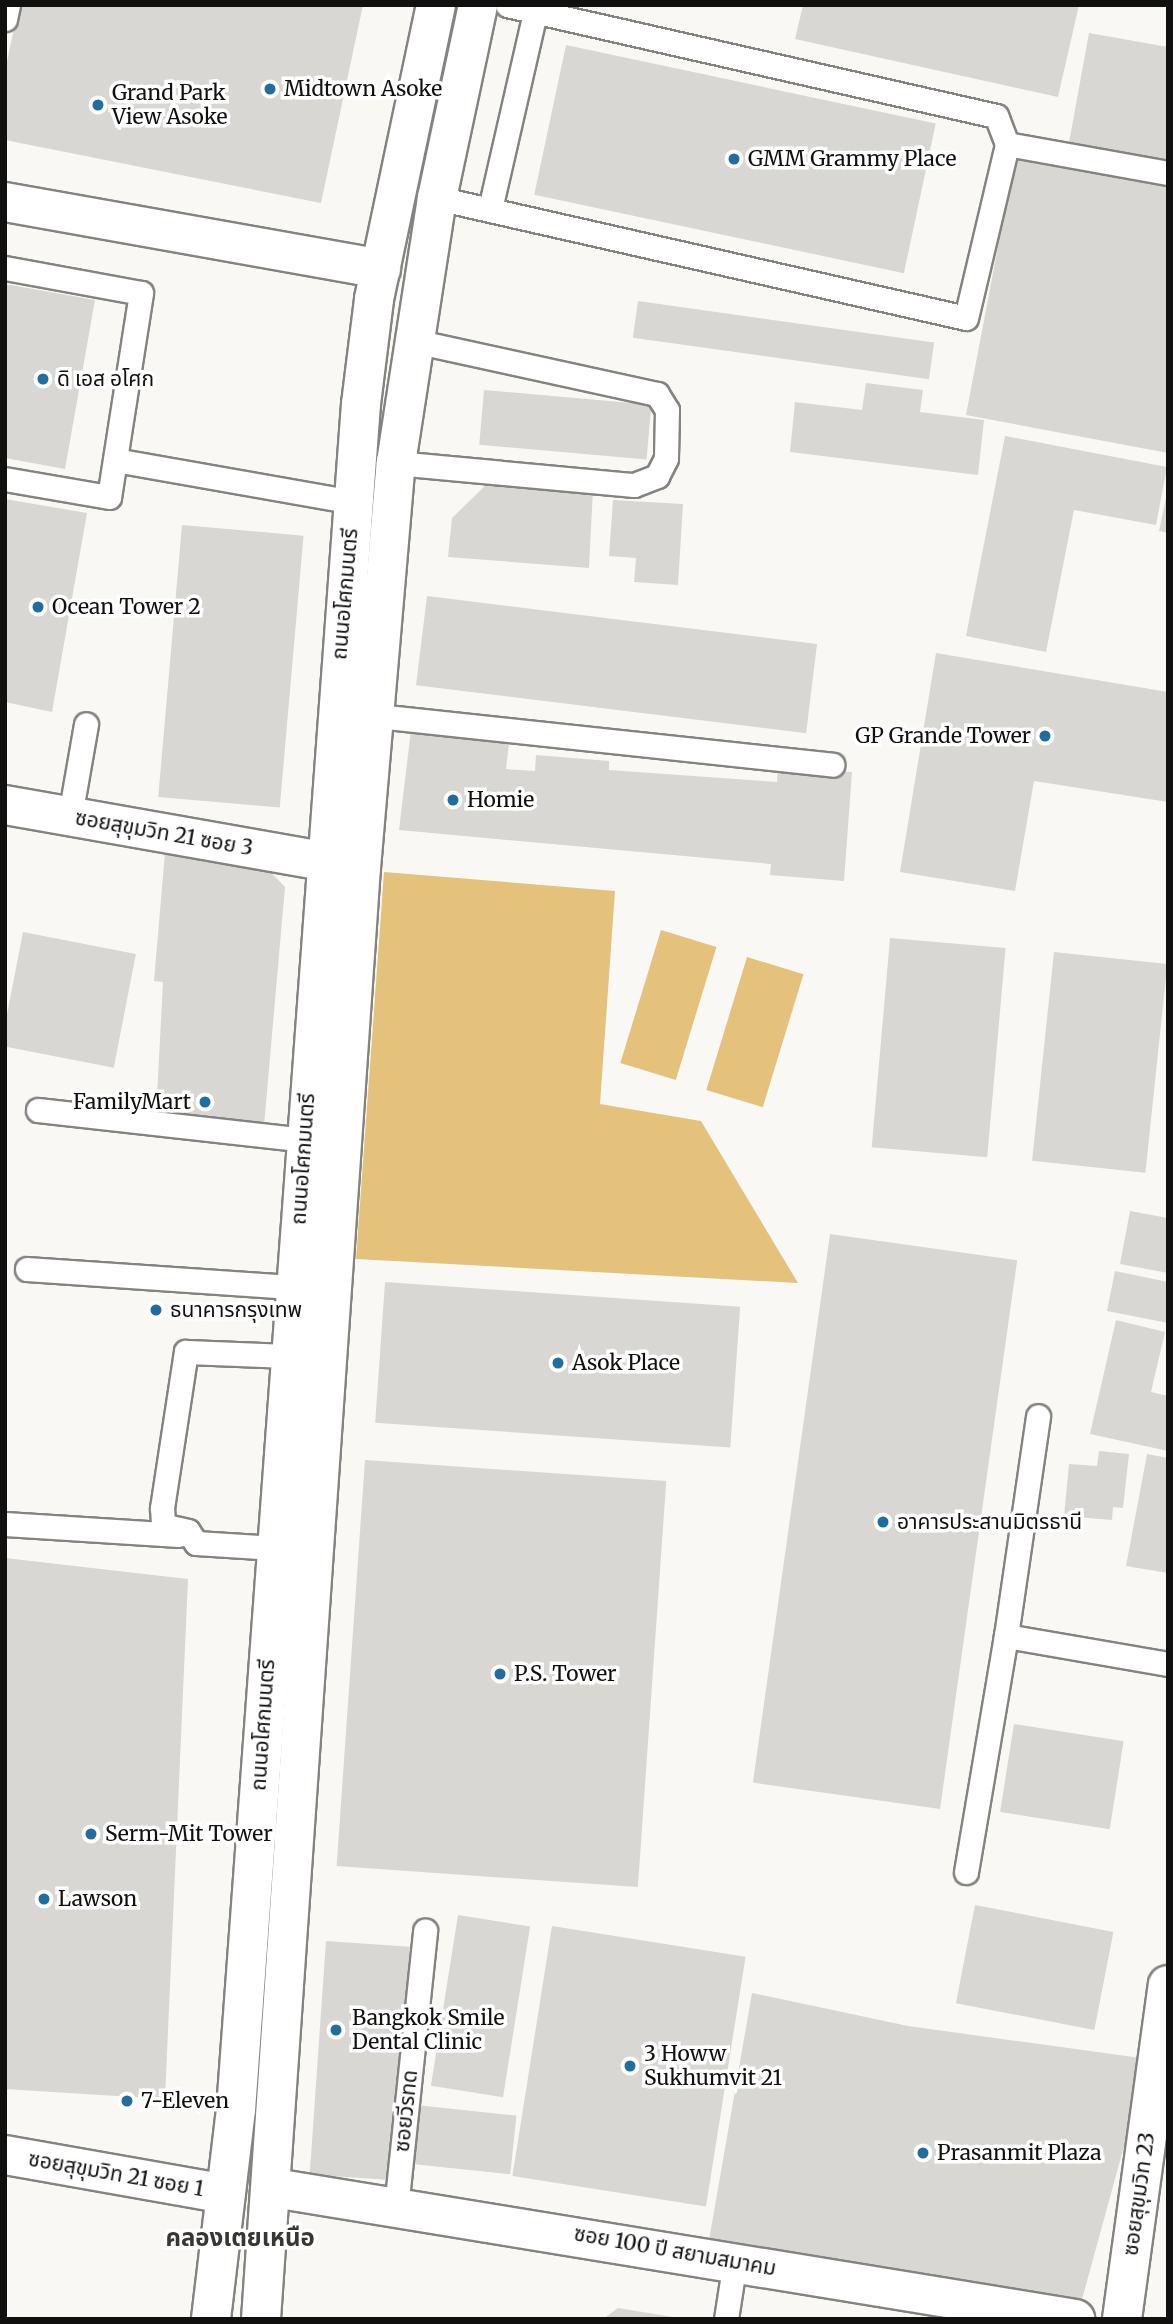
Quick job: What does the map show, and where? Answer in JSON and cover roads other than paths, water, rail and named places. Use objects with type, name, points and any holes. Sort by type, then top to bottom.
[{"type":"main road","name":"ถนนอโศกมนตรี","points":[[211,2319],[226,2194],[323,861],[353,502],[381,269],[436,5]]},
{"type":"main road","name":"ถนนอโศกมนตรี","points":[[261,2319],[274,2188],[360,880],[377,716],[396,463],[437,198],[478,5]]},
{"type":"main road","points":[[5,202],[381,269]]},
{"type":"main road","name":"ซอยสุขุมวิท 21 ซอย 3","points":[[5,805],[323,861]]},
{"type":"main road","name":"ซอยสุขุมวิท 23","points":[[1122,2319],[1168,1985]]},
{"type":"main road","name":"ซอยสุขุมวิท 21 ซอย 1","points":[[5,2155],[226,2194]]},
{"type":"main road","name":"ซอย 100 ปี สยามสมาคม","points":[[274,2188],[1075,2319]]},
{"type":"lane","points":[[5,19],[8,5]]},
{"type":"lane","points":[[437,198],[966,318],[1007,144],[996,116],[507,5]]},
{"type":"lane","points":[[490,209],[536,13]]},
{"type":"lane","points":[[1007,144],[1168,173]]},
{"type":"lane","points":[[5,268],[141,293],[109,497],[5,479]]},
{"type":"lane","points":[[396,463],[634,485],[657,476],[666,458],[667,410],[657,394],[413,341]]},
{"type":"lane","points":[[115,460],[353,502]]},
{"type":"lane","points":[[377,716],[831,765]]},
{"type":"lane","points":[[70,816],[86,724]]},
{"type":"lane","points":[[38,1111],[304,1140]]},
{"type":"lane","points":[[27,1269],[294,1287]]},
{"type":"lane","points":[[275,1548],[196,1543],[189,1535],[161,1518],[184,1355],[289,1356]]},
{"type":"lane","points":[[966,1872],[1006,1636],[1038,1416]]},
{"type":"lane","points":[[5,1524],[189,1535]]},
{"type":"lane","points":[[1006,1636],[1168,1664]]},
{"type":"lane","name":"ซอยวีรทด","points":[[396,2208],[425,1931]]},
{"type":"lane","points":[[726,2319],[735,2262]]},
{"type":"place","name":"Midtown Asoke","points":[[270,89]]},
{"type":"place","name":"Grand Park View Asoke","points":[[98,105]]},
{"type":"place","name":"GMM Grammy Place","points":[[734,159]]},
{"type":"place","name":"ดิ เอส อโศก","points":[[43,379]]},
{"type":"place","name":"Ocean Tower 2","points":[[38,607]]},
{"type":"place","name":"GP Grande Tower","points":[[1045,736]]},
{"type":"place","name":"Homie","points":[[453,800]]},
{"type":"place","name":"FamilyMart","points":[[205,1102]]},
{"type":"place","name":"ธนาคารกรุงเทพ","points":[[156,1310]]},
{"type":"place","name":"Asok Place","points":[[558,1363]]},
{"type":"place","name":"อาคารประสานมิตรธานี","points":[[883,1522]]},
{"type":"place","name":"P.S. Tower","points":[[500,1674]]},
{"type":"place","name":"Serm-Mit Tower","points":[[91,1834]]},
{"type":"place","name":"Lawson","points":[[44,1899]]},
{"type":"place","name":"Bangkok Smile Dental Clinic","points":[[336,2030]]},
{"type":"place","name":"3 Howw Sukhumvit 21","points":[[630,2066]]},
{"type":"place","name":"7-Eleven","points":[[127,2101]]},
{"type":"place","name":"Prasanmit Plaza","points":[[923,2153]]},
{"type":"district","name":"คลองเตยเหนือ","points":[[240,2238]]}]
